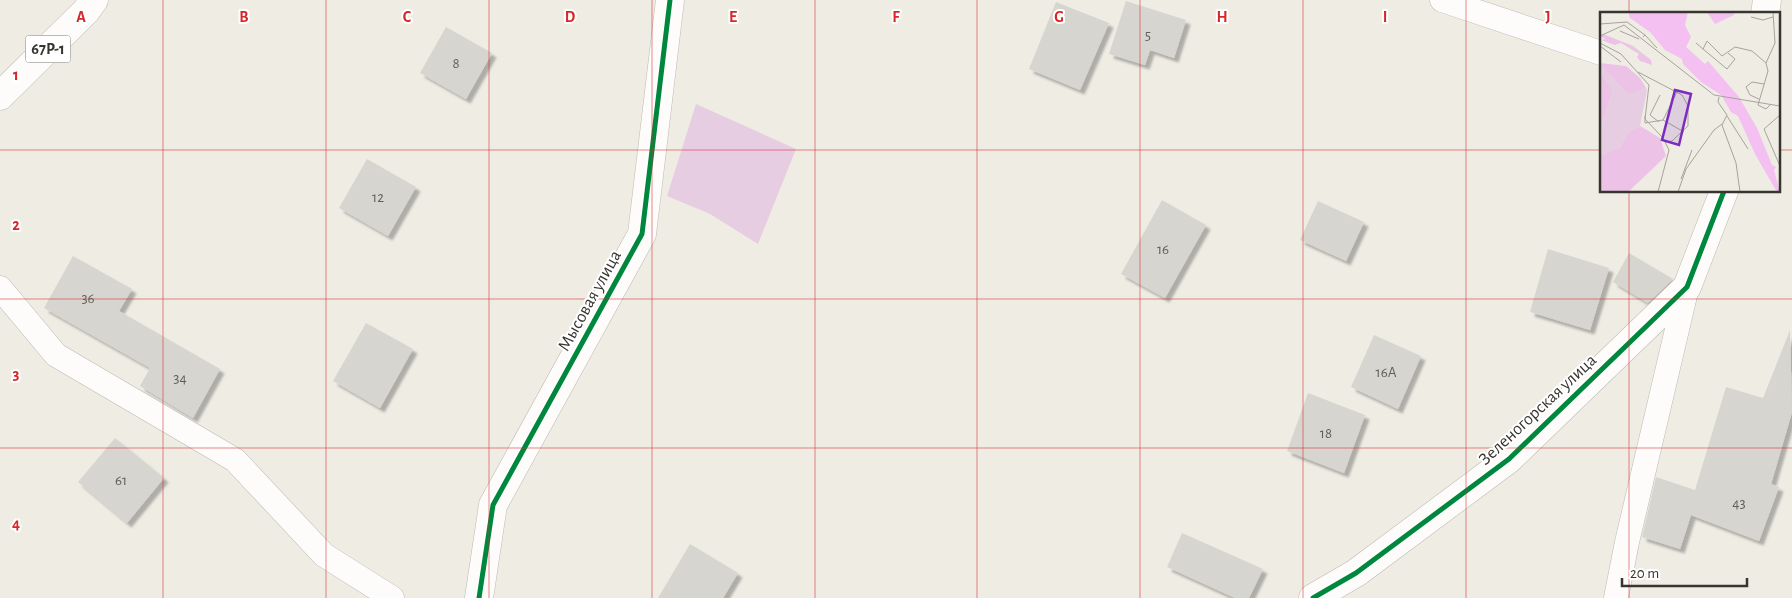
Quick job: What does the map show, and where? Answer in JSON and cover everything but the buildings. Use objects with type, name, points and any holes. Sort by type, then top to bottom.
[{"type":"street","name":"67Р-1","points":[[0,96],[86,11],[94,0]]},
{"type":"street","name":"Мысовая улица","points":[[479,598],[493,505],[642,234],[670,0]]},
{"type":"street","name":"Зеленогорская улица","points":[[1312,598],[1356,572],[1509,460],[1688,287],[1724,192]]},
{"type":"lane","points":[[1442,0],[1600,53]]},
{"type":"lane","points":[[1616,598],[1627,542],[1688,287]]},
{"type":"lane","points":[[0,288],[56,355],[235,460],[324,555],[392,598]]},
{"type":"shaded area","points":[[696,104],[796,149],[758,244],[710,214],[667,196]]},
{"type":"cycle path","points":[[479,598],[493,505],[642,234],[670,0]]},
{"type":"cycle path","points":[[1313,598],[1356,573],[1509,459],[1687,287],[1724,192]]}]
